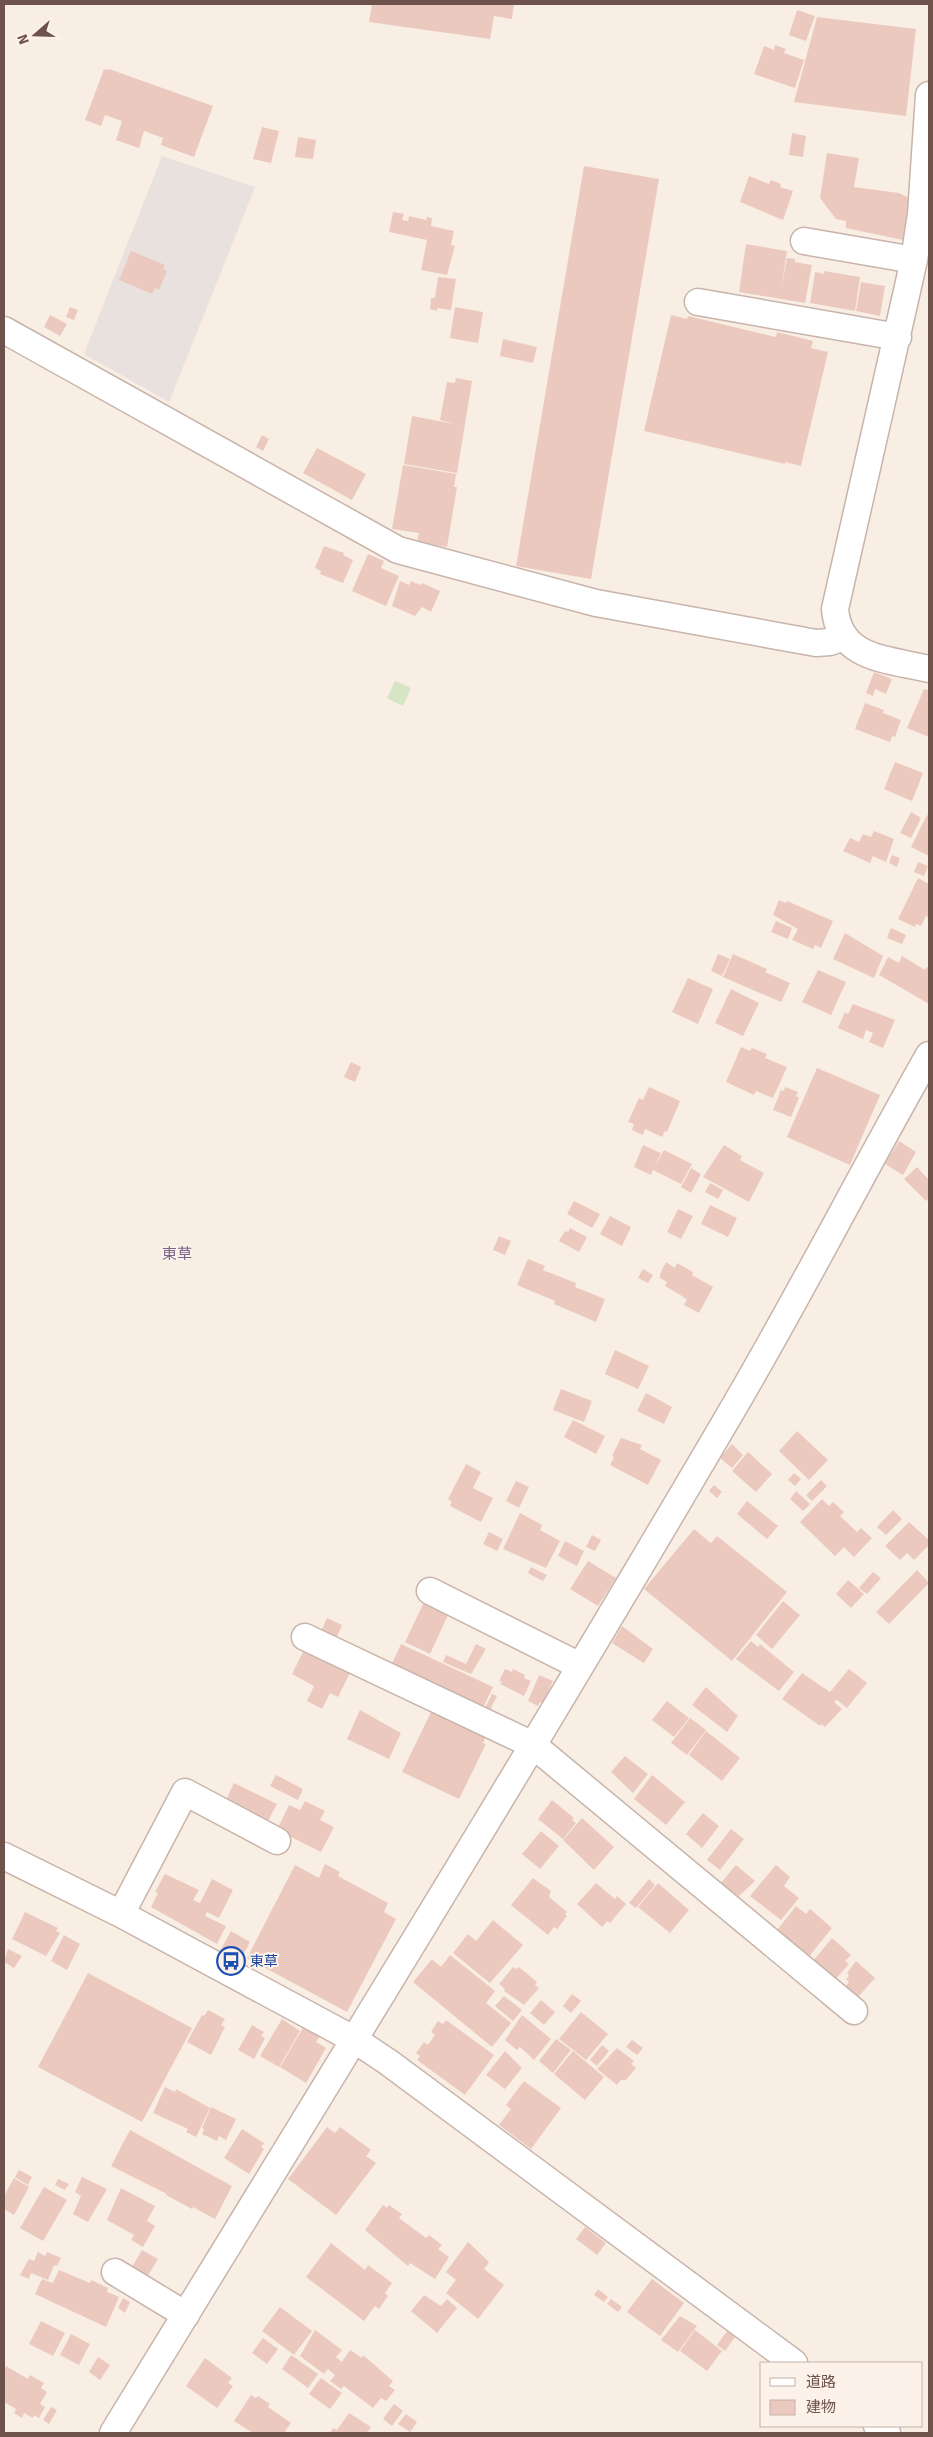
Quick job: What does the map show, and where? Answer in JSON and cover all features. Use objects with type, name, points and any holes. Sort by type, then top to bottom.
[{"type":"street","points":[[929,95],[921,214],[914,260],[836,609],[836,626],[843,637],[854,648],[866,654],[929,669]]},
{"type":"street","points":[[804,241],[914,260]]},
{"type":"street","points":[[698,302],[898,336]]},
{"type":"street","points":[[4,330],[241,465],[398,550],[596,603],[816,644],[830,642],[843,637]]},
{"type":"street","points":[[113,2433],[533,1746],[736,1404],[814,1265],[868,1162],[929,1055]]},
{"type":"street","points":[[430,1591],[580,1666]]},
{"type":"street","points":[[305,1637],[533,1746],[854,2011]]},
{"type":"street","points":[[121,1914],[185,1792],[277,1841]]},
{"type":"street","points":[[4,1856],[121,1914],[355,2040],[524,2161],[793,2362]]},
{"type":"street","points":[[115,2272],[186,2315]]},
{"type":"shaded area","points":[[162,156],[255,187],[169,402],[84,354]]},
{"type":"green space","points":[[395,681],[411,688],[403,706],[387,698]]},
{"type":"building","points":[[372,4],[514,4],[512,19],[494,16],[490,39],[369,22]]},
{"type":"building","points":[[797,10],[815,16],[806,41],[789,35]]},
{"type":"building","points":[[817,17],[916,29],[906,116],[794,102]]},
{"type":"building","points":[[775,45],[786,49],[784,53],[804,60],[795,88],[754,74],[764,46],[774,50]]},
{"type":"building","points":[[104,69],[109,69],[213,106],[194,157],[161,145],[163,138],[144,131],[139,148],[116,140],[122,121],[105,115],[101,126],[85,120]]},
{"type":"building","points":[[262,127],[279,131],[271,163],[253,159]]},
{"type":"building","points":[[792,133],[806,136],[803,157],[789,155]]},
{"type":"building","points":[[298,137],[316,140],[313,159],[295,157]]},
{"type":"building","points":[[827,153],[859,158],[854,187],[899,193],[909,198],[903,240],[846,228],[846,221],[836,219],[820,198]]},
{"type":"building","points":[[584,166],[659,179],[591,579],[516,566]]},
{"type":"building","points":[[749,176],[769,184],[771,180],[781,184],[780,187],[793,191],[783,220],[740,202]]},
{"type":"building","points":[[393,212],[404,214],[402,220],[408,221],[409,216],[426,220],[427,217],[432,218],[431,226],[454,231],[451,245],[455,246],[447,275],[421,270],[427,240],[389,232]]},
{"type":"building","points":[[746,244],[787,251],[781,289],[787,258],[795,259],[795,262],[812,265],[805,303],[739,292]]},
{"type":"building","points":[[131,251],[165,265],[163,269],[167,271],[159,290],[155,288],[152,294],[119,280]]},
{"type":"building","points":[[824,271],[860,277],[855,311],[810,303],[815,272],[824,274]]},
{"type":"building","points":[[438,277],[456,279],[451,310],[437,308],[437,311],[430,309],[431,298],[435,298]]},
{"type":"building","points":[[861,282],[885,286],[880,316],[856,311]]},
{"type":"building","points":[[70,307],[78,310],[74,320],[66,317]]},
{"type":"building","points":[[455,307],[483,312],[478,343],[450,338]]},
{"type":"building","points":[[50,315],[67,324],[60,336],[44,327]]},
{"type":"building","points":[[671,315],[687,319],[688,316],[776,337],[777,332],[813,341],[811,348],[828,352],[801,466],[785,462],[785,464],[644,431]]},
{"type":"building","points":[[503,339],[537,347],[533,363],[500,356]]},
{"type":"building","points":[[456,378],[472,381],[457,473],[404,464],[412,416],[455,424],[440,420],[447,382],[455,383]]},
{"type":"building","points":[[262,435],[269,439],[263,451],[256,447]]},
{"type":"building","points":[[317,448],[366,474],[352,500],[303,473]]},
{"type":"building","points":[[403,465],[456,474],[454,487],[457,487],[447,547],[417,542],[419,533],[392,529]]},
{"type":"building","points":[[324,546],[344,553],[343,555],[353,560],[343,583],[320,574],[321,571],[315,568]]},
{"type":"building","points":[[368,554],[384,561],[381,568],[399,576],[386,606],[352,591]]},
{"type":"building","points":[[400,581],[409,585],[411,581],[420,585],[422,583],[440,591],[431,612],[422,607],[415,616],[392,606]]},
{"type":"building","points":[[874,672],[892,679],[886,694],[875,689],[873,696],[866,693]]},
{"type":"building","points":[[924,689],[929,690],[929,737],[907,728]]},
{"type":"building","points":[[865,703],[884,710],[883,713],[901,720],[895,737],[892,736],[890,742],[855,729]]},
{"type":"building","points":[[895,762],[923,773],[912,801],[884,789]]},
{"type":"building","points":[[911,812],[921,818],[911,838],[900,833]]},
{"type":"building","points":[[927,815],[929,816],[929,856],[911,847]]},
{"type":"building","points":[[874,831],[894,839],[886,862],[873,856],[870,863],[843,851],[850,838],[859,842],[863,834],[871,837]]},
{"type":"building","points":[[892,855],[900,858],[897,867],[889,863]]},
{"type":"building","points":[[918,862],[928,866],[924,876],[914,872]]},
{"type":"building","points":[[918,878],[929,884],[929,918],[926,916],[921,926],[916,924],[915,927],[898,919]]},
{"type":"building","points":[[779,900],[786,903],[787,901],[833,921],[821,948],[815,945],[813,949],[792,940],[798,929],[773,915]]},
{"type":"building","points":[[776,921],[792,928],[788,939],[771,932]]},
{"type":"building","points":[[891,928],[906,935],[902,944],[887,938]]},
{"type":"building","points":[[845,933],[883,956],[874,978],[833,959]]},
{"type":"building","points":[[718,954],[730,959],[722,976],[711,971]]},
{"type":"building","points":[[733,954],[767,969],[765,972],[790,983],[781,1002],[723,977]]},
{"type":"building","points":[[902,956],[925,970],[927,967],[929,968],[929,1004],[879,975],[888,957],[899,963]]},
{"type":"building","points":[[818,970],[846,982],[831,1015],[802,1002]]},
{"type":"building","points":[[688,978],[713,989],[698,1024],[672,1012]]},
{"type":"building","points":[[731,989],[759,1003],[743,1036],[715,1023]]},
{"type":"building","points":[[853,1004],[895,1020],[883,1048],[869,1042],[873,1033],[866,1030],[863,1039],[838,1028],[845,1012],[848,1014]]},
{"type":"building","points":[[741,1047],[750,1051],[752,1048],[767,1054],[765,1058],[787,1067],[773,1098],[756,1091],[754,1095],[726,1082]]},
{"type":"building","points":[[351,1062],[361,1067],[355,1082],[344,1077]]},
{"type":"building","points":[[817,1068],[880,1095],[850,1165],[787,1137]]},
{"type":"building","points":[[649,1087],[680,1101],[667,1132],[665,1131],[662,1137],[645,1129],[643,1135],[632,1130],[634,1124],[628,1122],[639,1098],[643,1100]]},
{"type":"building","points":[[785,1087],[798,1092],[796,1096],[799,1098],[791,1117],[773,1110],[781,1090],[784,1091]]},
{"type":"building","points":[[899,1141],[916,1152],[903,1175],[885,1164]]},
{"type":"building","points":[[643,1145],[661,1153],[654,1168],[664,1150],[692,1164],[681,1184],[653,1170],[651,1175],[634,1167]]},
{"type":"building","points":[[724,1145],[742,1156],[740,1160],[764,1173],[749,1202],[703,1177]]},
{"type":"building","points":[[917,1167],[929,1180],[929,1198],[926,1201],[904,1179]]},
{"type":"building","points":[[691,1168],[701,1174],[691,1193],[681,1187]]},
{"type":"building","points":[[710,1183],[723,1190],[718,1199],[705,1192]]},
{"type":"building","points":[[574,1201],[600,1214],[592,1228],[567,1214]]},
{"type":"building","points":[[710,1205],[737,1218],[728,1237],[701,1224]]},
{"type":"building","points":[[678,1209],[693,1216],[681,1239],[667,1232]]},
{"type":"building","points":[[610,1216],[631,1227],[622,1246],[600,1234]]},
{"type":"building","points":[[570,1228],[587,1237],[579,1252],[559,1241],[565,1231],[568,1232]]},
{"type":"building","points":[[499,1236],[511,1241],[505,1255],[493,1250]]},
{"type":"building","points":[[528,1259],[545,1266],[543,1270],[576,1283],[575,1287],[605,1299],[596,1322],[554,1304],[555,1301],[517,1285]]},
{"type":"building","points":[[666,1262],[675,1268],[677,1263],[693,1272],[692,1275],[713,1287],[699,1313],[684,1305],[687,1300],[665,1286],[667,1282],[660,1278],[660,1274]]},
{"type":"building","points":[[643,1269],[653,1275],[648,1283],[638,1278]]},
{"type":"building","points":[[615,1350],[649,1366],[638,1389],[605,1374]]},
{"type":"building","points":[[561,1389],[592,1401],[584,1422],[553,1410]]},
{"type":"building","points":[[646,1393],[672,1407],[664,1424],[637,1411]]},
{"type":"building","points":[[573,1420],[605,1436],[596,1454],[564,1437]]},
{"type":"building","points":[[797,1431],[828,1460],[809,1480],[779,1451]]},
{"type":"building","points":[[621,1438],[642,1445],[640,1449],[661,1460],[648,1485],[610,1465],[614,1457],[612,1456]]},
{"type":"building","points":[[732,1444],[743,1455],[732,1468],[720,1458]]},
{"type":"building","points":[[748,1452],[772,1474],[756,1492],[732,1471]]},
{"type":"building","points":[[466,1464],[481,1472],[473,1488],[493,1498],[481,1522],[450,1506],[452,1502],[448,1499]]},
{"type":"building","points":[[794,1473],[801,1479],[795,1486],[788,1480]]},
{"type":"building","points":[[821,1480],[827,1486],[812,1501],[806,1495]]},
{"type":"building","points":[[516,1481],[529,1487],[519,1508],[506,1501]]},
{"type":"building","points":[[714,1485],[722,1492],[717,1498],[709,1491]]},
{"type":"building","points":[[796,1491],[810,1504],[803,1511],[790,1499]]},
{"type":"building","points":[[822,1499],[829,1506],[833,1502],[844,1512],[840,1516],[857,1532],[861,1528],[872,1538],[854,1557],[844,1547],[835,1556],[800,1522]]},
{"type":"building","points":[[747,1501],[778,1526],[767,1539],[737,1514]]},
{"type":"building","points":[[893,1510],[902,1519],[886,1535],[877,1527]]},
{"type":"building","points":[[520,1513],[542,1525],[540,1530],[560,1541],[546,1568],[503,1549]]},
{"type":"building","points":[[909,1522],[929,1540],[929,1545],[914,1560],[907,1553],[900,1560],[885,1546]]},
{"type":"building","points":[[694,1529],[711,1543],[717,1536],[787,1592],[732,1661],[644,1589]]},
{"type":"building","points":[[489,1532],[503,1539],[497,1551],[483,1544]]},
{"type":"building","points":[[592,1535],[601,1540],[595,1551],[586,1547]]},
{"type":"building","points":[[565,1541],[584,1551],[577,1566],[558,1556]]},
{"type":"building","points":[[588,1561],[616,1578],[598,1606],[570,1589]]},
{"type":"building","points":[[531,1567],[547,1575],[543,1581],[528,1573]]},
{"type":"building","points":[[917,1570],[929,1583],[889,1624],[876,1612]]},
{"type":"building","points":[[873,1572],[881,1578],[867,1594],[859,1588]]},
{"type":"building","points":[[848,1580],[864,1594],[851,1608],[836,1594]]},
{"type":"building","points":[[783,1601],[800,1615],[772,1649],[756,1635]]},
{"type":"building","points":[[424,1602],[449,1613],[430,1654],[405,1642]]},
{"type":"building","points":[[327,1618],[342,1625],[335,1641],[320,1634]]},
{"type":"building","points":[[622,1626],[653,1649],[644,1663],[612,1643]]},
{"type":"building","points":[[751,1641],[758,1647],[760,1644],[794,1672],[779,1691],[736,1659]]},
{"type":"building","points":[[401,1644],[493,1687],[481,1712],[390,1668]]},
{"type":"building","points":[[476,1644],[486,1649],[471,1674],[443,1662],[446,1655],[466,1664]]},
{"type":"building","points":[[306,1646],[352,1669],[338,1697],[330,1693],[322,1709],[307,1701],[314,1686],[292,1674]]},
{"type":"building","points":[[505,1669],[512,1672],[513,1669],[525,1675],[524,1678],[531,1681],[524,1696],[500,1684],[502,1681],[499,1681]]},
{"type":"building","points":[[849,1669],[867,1683],[847,1708],[837,1700],[834,1702],[842,1709],[825,1727],[821,1724],[820,1726],[782,1699],[802,1673],[830,1692]]},
{"type":"building","points":[[539,1675],[553,1681],[543,1704],[540,1702],[538,1706],[528,1701]]},
{"type":"building","points":[[706,1687],[738,1716],[727,1732],[692,1705]]},
{"type":"building","points":[[492,1694],[497,1696],[488,1714],[483,1712]]},
{"type":"building","points":[[667,1701],[689,1718],[674,1737],[652,1720]]},
{"type":"building","points":[[360,1710],[401,1733],[389,1759],[347,1739]]},
{"type":"building","points":[[432,1710],[486,1736],[483,1743],[486,1744],[459,1799],[402,1772]]},
{"type":"building","points":[[690,1718],[706,1730],[687,1755],[671,1743]]},
{"type":"building","points":[[706,1731],[740,1758],[722,1781],[689,1755]]},
{"type":"building","points":[[625,1756],[648,1774],[633,1793],[611,1772]]},
{"type":"building","points":[[276,1775],[303,1789],[298,1800],[270,1786]]},
{"type":"building","points":[[652,1775],[685,1802],[666,1825],[634,1799]]},
{"type":"building","points":[[234,1783],[277,1804],[267,1823],[225,1802]]},
{"type":"building","points":[[552,1800],[574,1818],[572,1820],[576,1823],[563,1839],[538,1819]]},
{"type":"building","points":[[305,1801],[325,1811],[320,1820],[334,1827],[321,1852],[277,1830],[289,1805],[300,1810]]},
{"type":"building","points":[[703,1813],[719,1826],[702,1848],[686,1834]]},
{"type":"building","points":[[582,1818],[614,1847],[594,1870],[563,1840]]},
{"type":"building","points":[[731,1829],[744,1839],[720,1870],[707,1860]]},
{"type":"building","points":[[541,1831],[559,1846],[540,1869],[522,1854]]},
{"type":"building","points":[[325,1864],[340,1872],[338,1876],[388,1903],[384,1912],[396,1919],[347,2012],[247,1958],[295,1865],[319,1878]]},
{"type":"building","points":[[736,1865],[755,1881],[739,1896],[720,1884]]},
{"type":"building","points":[[776,1865],[790,1877],[784,1886],[799,1898],[781,1920],[750,1896]]},
{"type":"building","points":[[165,1874],[199,1890],[193,1900],[200,1903],[212,1879],[233,1890],[219,1918],[207,1912],[205,1916],[226,1926],[217,1944],[151,1907],[158,1893],[155,1892]]},
{"type":"building","points":[[533,1878],[551,1891],[549,1897],[567,1912],[565,1914],[567,1916],[557,1929],[554,1927],[548,1935],[511,1905]]},
{"type":"building","points":[[649,1879],[655,1885],[636,1908],[629,1903]]},
{"type":"building","points":[[596,1883],[615,1899],[617,1896],[626,1904],[610,1923],[607,1921],[602,1927],[577,1904]]},
{"type":"building","points":[[658,1883],[689,1910],[670,1933],[638,1907]]},
{"type":"building","points":[[796,1906],[806,1914],[810,1909],[832,1928],[807,1959],[777,1930]]},
{"type":"building","points":[[25,1912],[58,1928],[56,1931],[60,1933],[46,1956],[12,1939]]},
{"type":"building","points":[[493,1920],[523,1945],[490,1983],[453,1953],[468,1934],[476,1941]]},
{"type":"building","points":[[231,1931],[250,1942],[240,1961],[220,1951]]},
{"type":"building","points":[[64,1935],[80,1944],[67,1970],[51,1961]]},
{"type":"building","points":[[832,1938],[851,1955],[845,1961],[849,1964],[835,1980],[813,1961]]},
{"type":"building","points":[[8,1949],[22,1956],[14,1968],[4,1962]]},
{"type":"building","points":[[450,1955],[495,1991],[486,2003],[511,2023],[492,2047],[413,1982],[432,1959],[441,1967]]},
{"type":"building","points":[[856,1961],[875,1978],[858,1997],[846,1986],[849,1982],[846,1979],[849,1976],[847,1973]]},
{"type":"building","points":[[513,1967],[517,1969],[519,1967],[537,1982],[535,1985],[539,1988],[524,2005],[504,1991],[505,1989],[499,1984]]},
{"type":"building","points":[[88,1973],[192,2028],[142,2122],[38,2067]]},
{"type":"building","points":[[572,1994],[581,2001],[571,2013],[563,2006]]},
{"type":"building","points":[[504,1996],[522,2010],[513,2021],[495,2006]]},
{"type":"building","points":[[541,2000],[555,2012],[544,2025],[530,2013]]},
{"type":"building","points":[[208,2010],[225,2019],[221,2025],[225,2027],[211,2055],[187,2042],[202,2015],[204,2016]]},
{"type":"building","points":[[581,2012],[608,2034],[586,2060],[559,2039]]},
{"type":"building","points":[[522,2015],[551,2039],[534,2060],[520,2047],[517,2050],[505,2040]]},
{"type":"building","points":[[282,2019],[300,2031],[279,2067],[260,2056]]},
{"type":"building","points":[[446,2020],[494,2055],[465,2095],[417,2060],[420,2056],[416,2053],[424,2042],[428,2045],[435,2035],[431,2032],[438,2021],[443,2024]]},
{"type":"building","points":[[252,2025],[264,2032],[261,2036],[265,2038],[254,2059],[238,2050]]},
{"type":"building","points":[[304,2026],[320,2036],[316,2042],[326,2048],[306,2083],[280,2067]]},
{"type":"building","points":[[556,2039],[571,2050],[553,2073],[539,2061]]},
{"type":"building","points":[[632,2040],[643,2048],[637,2055],[626,2047]]},
{"type":"building","points":[[602,2045],[609,2051],[597,2066],[590,2060]]},
{"type":"building","points":[[617,2048],[634,2061],[631,2064],[636,2068],[626,2080],[621,2080],[617,2085],[597,2069]]},
{"type":"building","points":[[505,2051],[522,2068],[505,2089],[486,2075]]},
{"type":"building","points":[[573,2051],[604,2077],[585,2100],[554,2074]]},
{"type":"building","points":[[524,2081],[561,2108],[531,2149],[499,2125],[511,2109],[506,2105]]},
{"type":"building","points":[[165,2087],[175,2092],[176,2089],[210,2108],[196,2137],[186,2132],[188,2129],[153,2113]]},
{"type":"building","points":[[211,2107],[236,2119],[226,2140],[219,2136],[217,2141],[202,2134],[204,2129],[202,2128]]},
{"type":"building","points":[[327,2127],[335,2133],[340,2127],[371,2150],[366,2156],[376,2163],[336,2215],[288,2179]]},
{"type":"building","points":[[242,2129],[264,2143],[261,2147],[264,2149],[249,2174],[224,2158]]},
{"type":"building","points":[[130,2130],[232,2186],[215,2219],[193,2207],[192,2209],[167,2194],[111,2166]]},
{"type":"building","points":[[19,2170],[32,2177],[28,2185],[15,2177]]},
{"type":"building","points":[[82,2177],[107,2189],[88,2222],[73,2214],[81,2196],[75,2192]]},
{"type":"building","points":[[14,2178],[29,2187],[14,2215],[4,2209],[4,2196]]},
{"type":"building","points":[[58,2179],[69,2184],[65,2190],[55,2185]]},
{"type":"building","points":[[44,2187],[67,2200],[43,2241],[20,2228]]},
{"type":"building","points":[[121,2188],[155,2206],[147,2221],[155,2226],[143,2247],[131,2240],[134,2235],[107,2220]]},
{"type":"building","points":[[383,2205],[387,2208],[389,2205],[402,2214],[399,2218],[426,2238],[429,2235],[442,2245],[438,2249],[449,2257],[435,2279],[410,2263],[408,2266],[365,2230]]},
{"type":"building","points":[[585,2227],[606,2243],[597,2255],[576,2239]]},
{"type":"building","points":[[468,2242],[489,2262],[484,2269],[504,2285],[478,2319],[446,2293],[456,2280],[446,2272]]},
{"type":"building","points":[[331,2243],[365,2270],[368,2265],[392,2283],[385,2293],[388,2296],[379,2309],[375,2306],[364,2321],[306,2277]]},
{"type":"building","points":[[142,2250],[158,2259],[146,2279],[130,2270]]},
{"type":"building","points":[[38,2252],[45,2256],[47,2252],[61,2258],[57,2266],[54,2265],[48,2280],[31,2273],[29,2279],[20,2275],[29,2259],[34,2261]]},
{"type":"building","points":[[59,2270],[90,2283],[91,2280],[108,2288],[107,2292],[119,2297],[106,2327],[35,2294],[42,2279],[53,2283]]},
{"type":"building","points":[[652,2279],[684,2303],[660,2336],[627,2312]]},
{"type":"building","points":[[598,2289],[608,2297],[604,2302],[594,2295]]},
{"type":"building","points":[[424,2295],[441,2306],[447,2299],[457,2308],[437,2333],[411,2311]]},
{"type":"building","points":[[123,2298],[130,2302],[125,2313],[118,2308]]},
{"type":"building","points":[[611,2299],[622,2307],[618,2312],[607,2304]]},
{"type":"building","points":[[280,2307],[312,2331],[294,2355],[262,2331]]},
{"type":"building","points":[[680,2316],[697,2326],[678,2352],[661,2340]]},
{"type":"building","points":[[41,2321],[65,2333],[53,2356],[29,2344]]},
{"type":"building","points":[[315,2330],[342,2350],[336,2357],[342,2362],[350,2350],[362,2358],[363,2355],[393,2381],[389,2386],[395,2390],[386,2401],[381,2398],[373,2408],[344,2386],[341,2389],[330,2381],[335,2375],[328,2369],[324,2374],[300,2356]]},
{"type":"building","points":[[695,2330],[722,2351],[707,2371],[680,2351]]},
{"type":"building","points":[[727,2331],[735,2337],[725,2351],[717,2345]]},
{"type":"building","points":[[71,2334],[90,2344],[79,2365],[60,2355]]},
{"type":"building","points":[[263,2338],[278,2349],[267,2364],[252,2353]]},
{"type":"building","points":[[291,2355],[318,2374],[308,2388],[282,2369]]},
{"type":"building","points":[[98,2357],[110,2365],[100,2380],[89,2372]]},
{"type":"building","points":[[205,2358],[232,2378],[228,2383],[233,2386],[217,2408],[186,2386]]},
{"type":"building","points":[[6,2366],[28,2379],[30,2375],[44,2383],[41,2388],[47,2392],[40,2404],[45,2407],[39,2418],[34,2415],[33,2418],[24,2413],[22,2418],[14,2413],[16,2409],[4,2402],[4,2371]]},
{"type":"building","points":[[321,2378],[342,2393],[330,2409],[309,2394]]},
{"type":"building","points":[[251,2395],[256,2398],[258,2396],[270,2404],[268,2407],[291,2423],[285,2431],[288,2433],[253,2433],[234,2421]]},
{"type":"building","points":[[394,2404],[403,2411],[392,2426],[383,2419]]},
{"type":"building","points":[[51,2407],[57,2410],[49,2424],[43,2420]]},
{"type":"building","points":[[349,2413],[371,2427],[367,2433],[330,2433],[333,2428],[337,2430]]},
{"type":"building","points":[[406,2414],[417,2422],[410,2432],[398,2424]]},
{"type":"place","name":"東草","points":[[231,1961]]},
{"type":"district","name":"東草","points":[[177,1254]]}]
